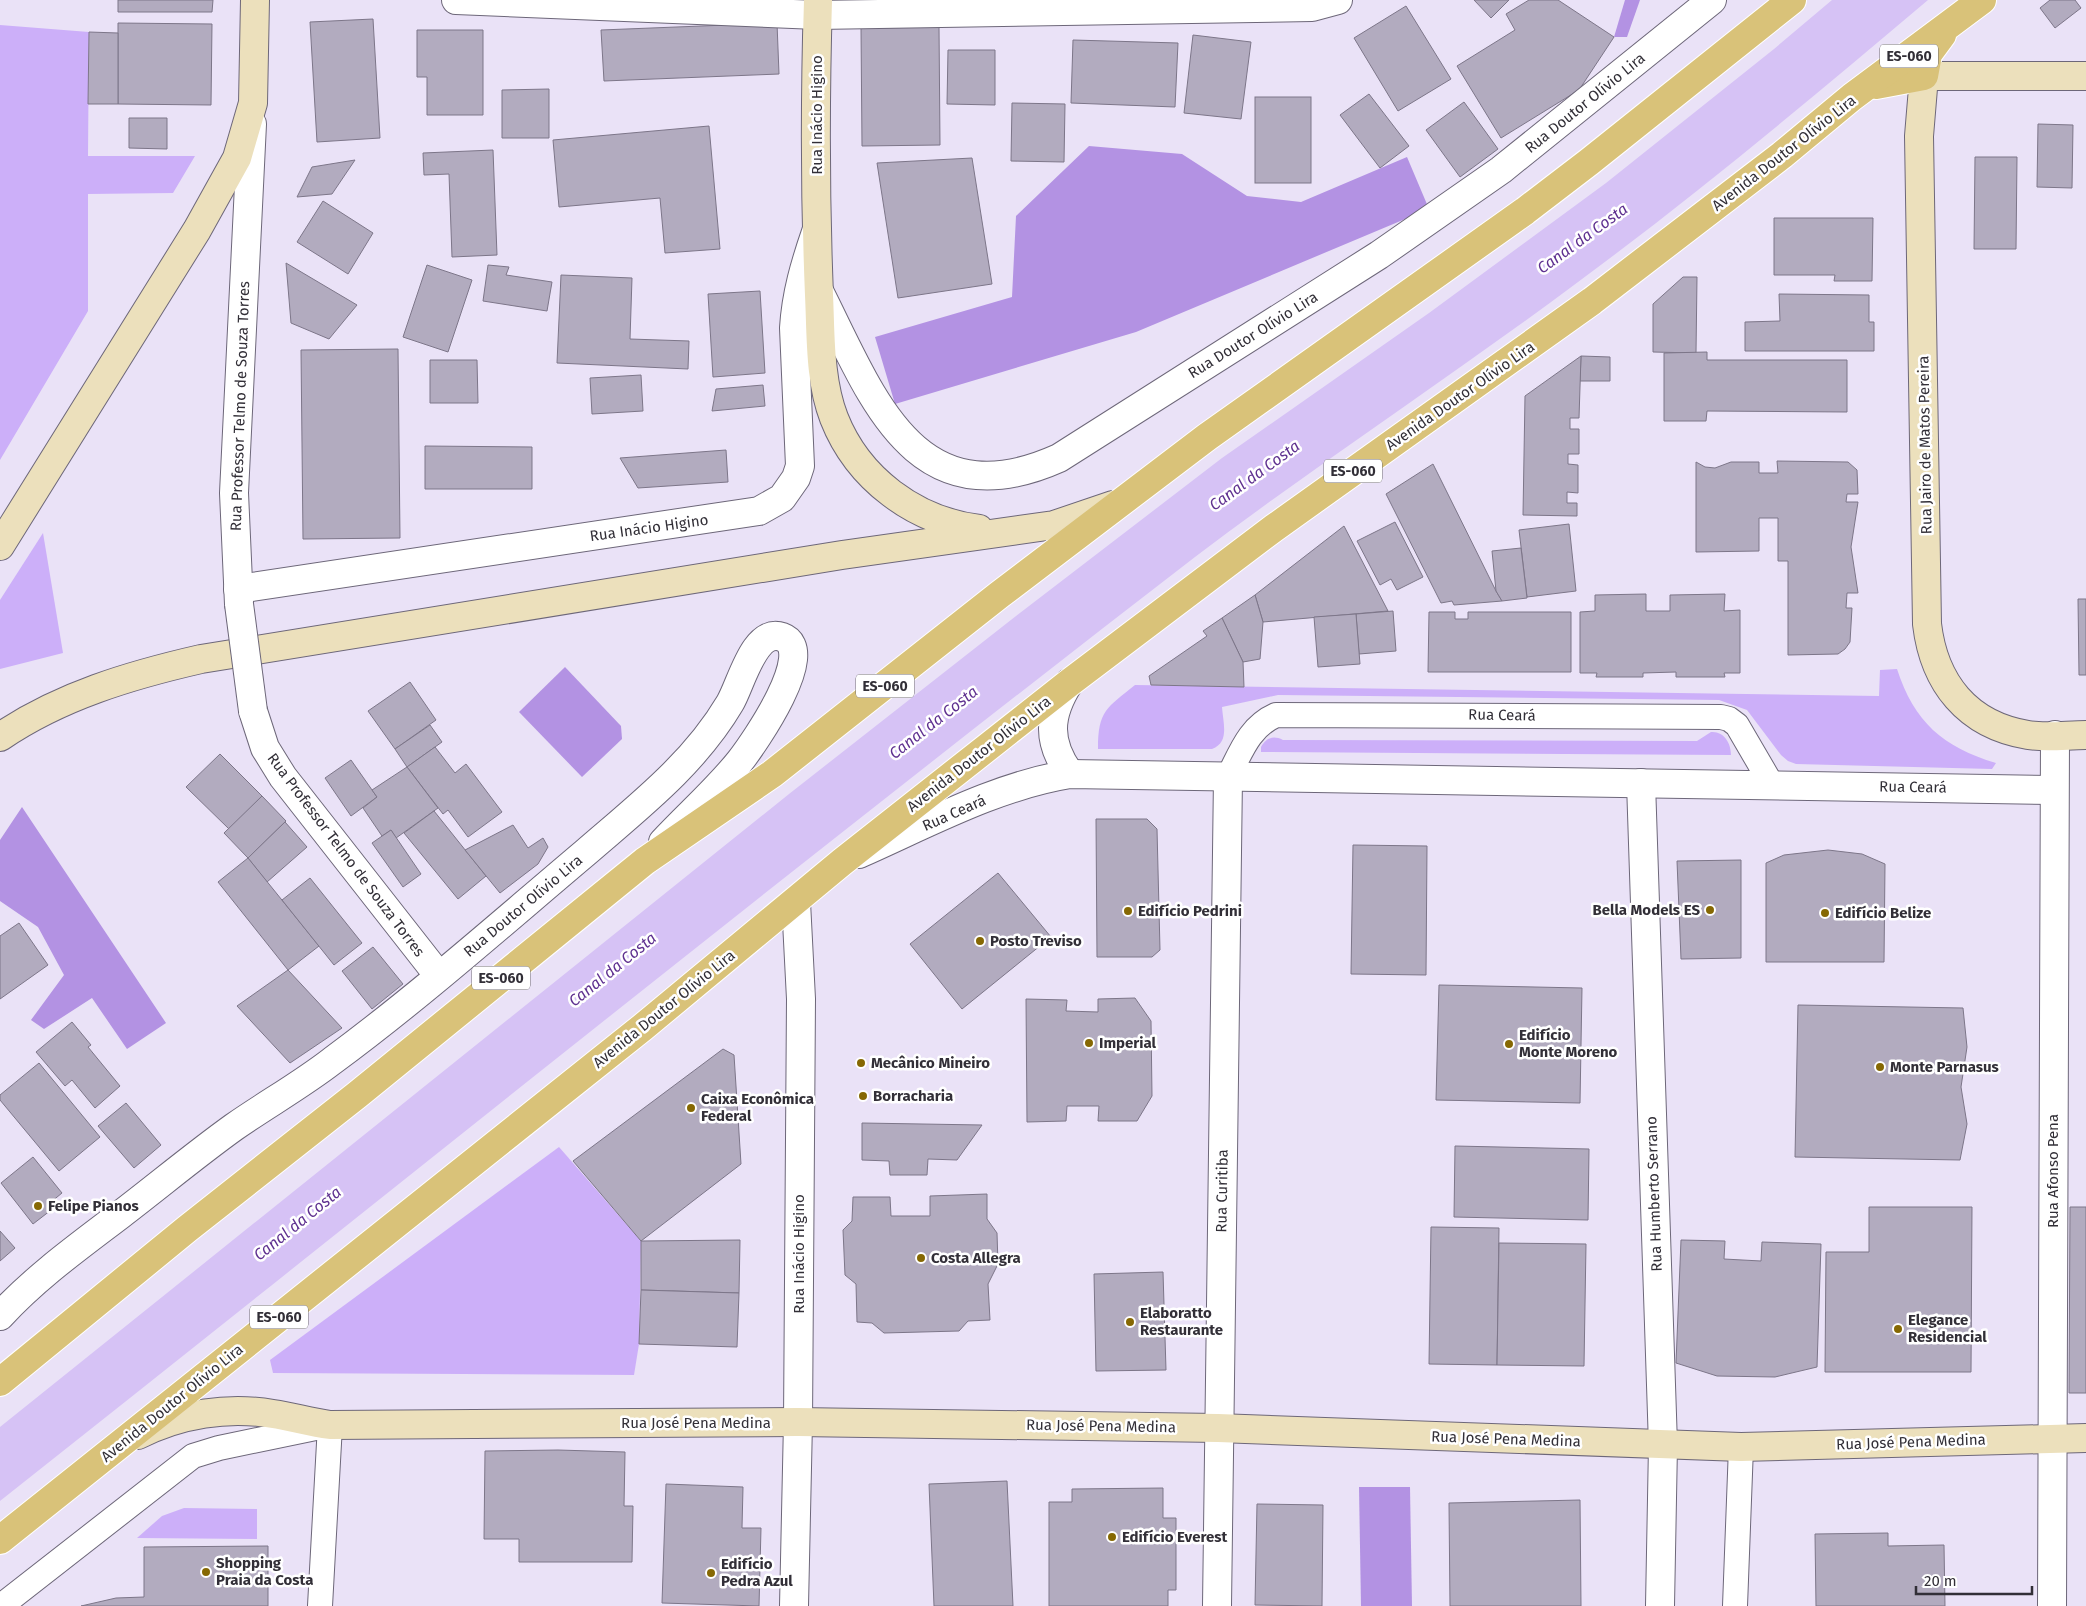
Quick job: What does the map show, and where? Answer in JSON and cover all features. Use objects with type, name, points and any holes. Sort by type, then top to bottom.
[{"type":"main road","name":"ES-060","points":[[0,1382],[187,1229],[357,1095],[645,861],[772,774],[1119,503],[1207,437],[1532,206],[1792,0]]},
{"type":"main road","name":"Avenida Doutor Olívio Lira","points":[[0,1540],[628,1040],[842,862],[1069,683],[1245,549],[1592,301],[1982,0]]},
{"type":"main road","points":[[1868,87],[1899,79],[1924,76],[1928,54],[1950,24]]},
{"type":"street","name":"Rua Professor Telmo de Souza Torres","points":[[255,0],[253,103],[234,493],[238,596],[253,711],[265,748],[283,777],[439,976]]},
{"type":"street","points":[[456,0],[817,8],[1312,7],[1338,0]]},
{"type":"street","name":"Rua Doutor Olívio Lira","points":[[819,291],[874,400],[902,438],[920,453],[943,466],[987,477],[1036,468],[1059,458],[1379,255],[1501,170],[1712,0]]},
{"type":"street","name":"Rua Inácio Higino","points":[[817,8],[816,230],[826,388],[834,418],[848,446],[867,471],[887,491],[911,507],[936,520],[964,527],[992,531],[1021,530]]},
{"type":"street","points":[[1924,76],[2086,76]]},
{"type":"street","name":"Rua Jairo de Matos Pereira","points":[[1924,76],[1919,136],[1927,624],[1930,645],[1945,684],[1962,704],[1982,719],[2005,730],[2030,736],[2055,735]]},
{"type":"street","name":"Rua Professor Telmo de Souza Torres","points":[[0,546],[224,185],[243,142],[253,103]]},
{"type":"street","name":"Rua Inácio Higino","points":[[238,596],[759,511],[771,506],[782,498],[790,488],[800,466],[794,328],[795,307],[800,280],[816,230]]},
{"type":"street","points":[[0,737],[47,710],[90,691],[149,671],[201,659],[842,555],[1054,525],[1119,503]]},
{"type":"street","name":"Rua Doutor Olívio Lira","points":[[0,1316],[38,1276],[232,1128],[330,1063],[439,976],[642,804],[681,768],[704,741],[731,701],[760,641],[771,636],[784,637],[793,646],[795,659],[780,697],[762,728],[740,761],[645,861]]},
{"type":"street","points":[[1069,683],[1055,711],[1052,728],[1054,744],[1060,760],[1070,774]]},
{"type":"street","points":[[2055,735],[2086,736]]},
{"type":"street","name":"Rua Afonso Pena","points":[[2052,1606],[2055,735]]},
{"type":"street","name":"Rua Ceará","points":[[842,862],[1007,790],[1048,778],[1070,774],[2054,790]]},
{"type":"street","name":"Rua Curitiba","points":[[1217,1606],[1228,777]]},
{"type":"street","name":"Rua Humberto Serrano","points":[[1641,783],[1663,1445],[1660,1606]]},
{"type":"street","name":"Rua Inácio Higino","points":[[794,1606],[798,1422],[801,999],[796,902]]},
{"type":"street","name":"Rua José Pena Medina","points":[[123,1442],[173,1420],[194,1415],[231,1412],[272,1414],[330,1425],[798,1422],[1218,1428],[1741,1447],[2086,1438]]},
{"type":"lane","name":"Rua Ceará","points":[[1228,777],[1249,736],[1263,720],[1276,714],[1721,717],[1729,719],[1737,725],[1772,785]]},
{"type":"lane","points":[[1,1606],[193,1456],[219,1448],[330,1425],[320,1606]]},
{"type":"lane","points":[[1735,1606],[1741,1447]]},
{"type":"shaded area","points":[[1625,0],[1640,0],[1627,37],[1614,37]]},
{"type":"shaded area","points":[[0,25],[89,32],[88,156],[195,156],[173,193],[88,194],[88,311],[0,460]]},
{"type":"shaded area","points":[[1089,146],[1182,154],[1247,196],[1301,202],[1407,157],[1429,209],[1136,332],[895,404],[875,337],[1012,297],[1016,216]]},
{"type":"shaded area","points":[[43,533],[63,653],[0,669],[0,600]]},
{"type":"shaded area","points":[[565,667],[621,726],[622,739],[582,777],[519,712]]},
{"type":"shaded area","points":[[1897,669],[1912,704],[1933,730],[1961,749],[1996,763],[1992,769],[1796,764],[1788,761],[1781,755],[1747,710],[1719,700],[1278,695],[1222,707],[1223,737],[1218,746],[1212,749],[1098,749],[1100,726],[1106,711],[1117,699],[1135,685],[1879,696],[1880,670]]},
{"type":"shaded area","points":[[1711,732],[1720,733],[1726,739],[1730,746],[1731,755],[1261,752],[1263,744],[1273,738],[1283,740],[1697,741]]},
{"type":"shaded area","points":[[22,807],[166,1023],[127,1049],[92,998],[44,1029],[31,1020],[64,975],[38,927],[0,901],[0,840]]},
{"type":"shaded area","points":[[559,1147],[641,1241],[639,1344],[634,1375],[273,1373],[270,1360]]},
{"type":"shaded area","points":[[1359,1487],[1410,1487],[1412,1606],[1361,1606]]},
{"type":"shaded area","points":[[184,1508],[257,1509],[257,1539],[137,1538],[162,1516]]},
{"type":"water","name":"Canal da Costa","points":[[1832,0],[1928,0],[1753,146],[1619,251],[1527,320],[1336,454],[1195,557],[745,909],[0,1501],[0,1427],[789,794],[1016,616],[1222,458],[1429,313],[1606,183],[1774,49]]},
{"type":"building","points":[[118,0],[213,0],[212,12],[118,12]]},
{"type":"building","points":[[1474,0],[1509,0],[1491,18]]},
{"type":"building","points":[[1529,0],[1558,0],[1614,37],[1579,90],[1501,138],[1457,66],[1515,30],[1506,14]]},
{"type":"building","points":[[2050,0],[2075,0],[2081,8],[2055,28],[2040,8]]},
{"type":"building","points":[[1406,6],[1451,79],[1398,111],[1354,38]]},
{"type":"building","points":[[373,19],[380,138],[317,142],[310,22]]},
{"type":"building","points":[[118,23],[212,24],[211,105],[118,104]]},
{"type":"building","points":[[777,23],[779,74],[604,81],[601,30]]},
{"type":"building","points":[[939,27],[940,145],[862,146],[861,28]]},
{"type":"building","points":[[417,30],[483,30],[483,115],[427,115],[427,77],[417,77]]},
{"type":"building","points":[[89,32],[118,33],[118,104],[88,104]]},
{"type":"building","points":[[1193,35],[1251,42],[1241,119],[1184,113]]},
{"type":"building","points":[[1073,40],[1178,43],[1175,107],[1071,103]]},
{"type":"building","points":[[948,50],[995,50],[995,105],[947,104]]},
{"type":"building","points":[[549,89],[549,138],[502,138],[502,90]]},
{"type":"building","points":[[1369,94],[1409,146],[1380,168],[1340,115]]},
{"type":"building","points":[[1255,97],[1311,97],[1311,183],[1255,183]]},
{"type":"building","points":[[1464,102],[1498,149],[1460,177],[1426,130]]},
{"type":"building","points":[[1012,103],[1065,104],[1064,162],[1011,161]]},
{"type":"building","points":[[129,118],[167,118],[167,149],[129,148]]},
{"type":"building","points":[[2038,124],[2073,125],[2072,188],[2037,187]]},
{"type":"building","points":[[709,126],[720,249],[665,253],[660,198],[559,207],[553,140]]},
{"type":"building","points":[[493,150],[497,255],[452,257],[449,174],[424,175],[423,153]]},
{"type":"building","points":[[1975,157],[2017,157],[2016,249],[1974,249]]},
{"type":"building","points":[[972,158],[992,284],[898,298],[877,163]]},
{"type":"building","points":[[355,160],[332,194],[297,197],[312,167]]},
{"type":"building","points":[[323,201],[373,233],[348,274],[297,242]]},
{"type":"building","points":[[1774,218],[1873,218],[1872,281],[1834,281],[1835,275],[1774,275]]},
{"type":"building","points":[[286,263],[357,305],[329,339],[291,323]]},
{"type":"building","points":[[427,265],[472,280],[448,352],[403,337]]},
{"type":"building","points":[[488,265],[509,267],[506,275],[552,282],[547,311],[483,301]]},
{"type":"building","points":[[561,275],[632,278],[630,339],[689,341],[688,369],[557,363]]},
{"type":"building","points":[[1683,277],[1697,277],[1696,353],[1653,352],[1653,304]]},
{"type":"building","points":[[760,291],[765,373],[713,377],[708,294]]},
{"type":"building","points":[[1779,294],[1869,295],[1869,322],[1874,322],[1874,351],[1745,351],[1745,322],[1780,321]]},
{"type":"building","points":[[398,349],[400,538],[303,539],[301,350]]},
{"type":"building","points":[[1707,352],[1707,360],[1847,360],[1847,412],[1707,411],[1706,421],[1664,421],[1664,353]]},
{"type":"building","points":[[1581,356],[1610,357],[1610,381],[1580,381]]},
{"type":"building","points":[[1581,356],[1579,418],[1570,418],[1570,429],[1579,429],[1579,454],[1568,454],[1568,464],[1578,465],[1578,493],[1567,492],[1567,503],[1577,503],[1577,516],[1523,515],[1525,396]]},
{"type":"building","points":[[430,360],[477,360],[478,403],[430,403]]},
{"type":"building","points":[[641,375],[643,411],[592,414],[590,378]]},
{"type":"building","points":[[763,385],[765,406],[712,411],[716,389]]},
{"type":"building","points":[[425,446],[532,447],[532,489],[425,489]]},
{"type":"building","points":[[726,450],[728,482],[638,488],[620,458]]},
{"type":"building","points":[[1777,461],[1848,462],[1857,470],[1858,494],[1847,494],[1846,502],[1858,502],[1851,547],[1858,593],[1847,593],[1846,608],[1852,608],[1850,642],[1838,654],[1788,655],[1788,561],[1778,561],[1778,518],[1759,518],[1759,551],[1696,552],[1696,462],[1705,467],[1715,468],[1731,462],[1759,462],[1759,473],[1778,473]]},
{"type":"building","points":[[1433,464],[1502,601],[1454,605],[1452,601],[1441,603],[1386,494]]},
{"type":"building","points":[[1395,522],[1423,577],[1397,590],[1391,579],[1380,585],[1357,541]]},
{"type":"building","points":[[1569,524],[1576,591],[1527,597],[1519,530]]},
{"type":"building","points":[[1344,526],[1388,611],[1263,622],[1255,595]]},
{"type":"building","points":[[1521,548],[1527,598],[1502,601],[1496,591],[1492,551]]},
{"type":"building","points":[[1646,594],[1646,611],[1670,611],[1670,595],[1725,594],[1724,611],[1740,610],[1740,673],[1724,673],[1725,677],[1676,677],[1676,672],[1643,673],[1643,677],[1596,677],[1597,673],[1580,673],[1580,612],[1595,611],[1595,595]]},
{"type":"building","points":[[1255,595],[1263,622],[1260,659],[1243,662],[1222,618]]},
{"type":"building","points":[[2078,599],[2086,599],[2086,675],[2079,675]]},
{"type":"building","points":[[1393,611],[1396,651],[1359,654],[1356,614]]},
{"type":"building","points":[[1429,612],[1455,612],[1455,619],[1468,619],[1468,612],[1571,612],[1571,672],[1428,672]]},
{"type":"building","points":[[1356,614],[1360,664],[1318,667],[1314,617]]},
{"type":"building","points":[[1222,618],[1243,662],[1244,687],[1151,685],[1149,676],[1207,636],[1203,631]]},
{"type":"building","points":[[410,682],[436,720],[395,749],[368,711]]},
{"type":"building","points":[[430,725],[442,742],[407,767],[395,749]]},
{"type":"building","points":[[435,747],[455,773],[466,764],[502,812],[468,837],[448,810],[443,814],[407,767]]},
{"type":"building","points":[[220,754],[262,796],[229,829],[186,787]]},
{"type":"building","points":[[351,760],[377,797],[351,816],[325,778]]},
{"type":"building","points":[[407,767],[438,808],[396,838],[391,830],[382,836],[363,808],[377,797],[372,790]]},
{"type":"building","points":[[262,796],[286,821],[248,858],[224,833]]},
{"type":"building","points":[[434,811],[486,876],[458,899],[404,833]]},
{"type":"building","name":"Edifício Pedrini","points":[[1096,819],[1147,819],[1157,829],[1160,950],[1152,957],[1097,957]]},
{"type":"building","points":[[285,822],[307,847],[267,882],[248,858]]},
{"type":"building","points":[[513,825],[528,848],[543,838],[548,847],[538,864],[500,893],[465,850]]},
{"type":"building","points":[[391,830],[421,874],[403,887],[372,843]]},
{"type":"building","points":[[1353,845],[1427,846],[1426,975],[1351,974]]},
{"type":"building","name":"Edifício Belize","points":[[1828,850],[1862,854],[1885,864],[1884,962],[1766,962],[1766,863],[1784,855]]},
{"type":"building","points":[[248,858],[319,946],[288,970],[218,882]]},
{"type":"building","name":"Bella Models ES","points":[[1741,860],[1741,958],[1681,959],[1677,861]]},
{"type":"building","name":"Posto Treviso","points":[[998,873],[1051,937],[962,1009],[910,944]]},
{"type":"building","points":[[310,878],[362,943],[334,965],[282,900]]},
{"type":"building","points":[[19,923],[48,965],[0,999],[0,936]]},
{"type":"building","points":[[373,947],[403,984],[372,1009],[342,971]]},
{"type":"building","points":[[288,970],[342,1028],[290,1063],[237,1006]]},
{"type":"building","name":"Edifício Monte Moreno","points":[[1439,985],[1582,988],[1580,1103],[1436,1100]]},
{"type":"building","name":"Imperial","points":[[1135,998],[1151,1021],[1152,1096],[1137,1121],[1098,1121],[1099,1106],[1067,1106],[1066,1121],[1027,1122],[1026,999],[1067,1000],[1066,1011],[1098,1012],[1098,999]]},
{"type":"building","name":"Monte Parnasus","points":[[1798,1005],[1963,1008],[1967,1047],[1961,1087],[1967,1124],[1960,1160],[1795,1157]]},
{"type":"building","points":[[72,1022],[91,1045],[88,1047],[120,1086],[95,1108],[72,1080],[65,1086],[36,1052]]},
{"type":"building","name":"Caixa Econômica Federal","points":[[723,1049],[734,1055],[741,1164],[641,1241],[573,1161]]},
{"type":"building","points":[[39,1063],[100,1137],[59,1171],[0,1100],[0,1095]]},
{"type":"building","points":[[126,1103],[161,1145],[134,1168],[98,1126]]},
{"type":"building","points":[[862,1123],[982,1125],[957,1160],[928,1159],[927,1175],[890,1175],[889,1161],[862,1160]]},
{"type":"building","points":[[1455,1146],[1589,1149],[1588,1220],[1454,1217]]},
{"type":"building","points":[[33,1157],[62,1193],[51,1202],[55,1207],[33,1224],[1,1183]]},
{"type":"building","name":"Costa Allegra","points":[[987,1194],[987,1219],[997,1233],[998,1264],[988,1284],[990,1320],[968,1321],[959,1331],[884,1333],[872,1323],[857,1322],[856,1284],[845,1275],[843,1230],[852,1221],[853,1197],[890,1197],[891,1216],[930,1216],[930,1196]]},
{"type":"building","name":"Elegance Residencial","points":[[1869,1207],[1972,1207],[1971,1372],[1825,1372],[1826,1252],[1869,1252]]},
{"type":"building","points":[[2070,1207],[2086,1207],[2086,1393],[2069,1393]]},
{"type":"building","points":[[1431,1227],[1499,1228],[1497,1365],[1429,1364]]},
{"type":"building","points":[[0,1231],[15,1248],[0,1261]]},
{"type":"building","points":[[740,1240],[739,1293],[641,1290],[641,1241]]},
{"type":"building","points":[[1681,1240],[1725,1241],[1724,1259],[1761,1261],[1762,1242],[1821,1244],[1817,1367],[1775,1377],[1717,1376],[1676,1363]]},
{"type":"building","points":[[1499,1243],[1586,1244],[1584,1366],[1497,1365]]},
{"type":"building","name":"Elaboratto Restaurante","points":[[1163,1272],[1166,1370],[1096,1371],[1094,1274]]},
{"type":"building","points":[[641,1290],[739,1293],[737,1347],[639,1344]]},
{"type":"building","points":[[558,1450],[625,1452],[624,1506],[633,1506],[632,1562],[519,1562],[519,1539],[484,1539],[485,1451]]},
{"type":"building","points":[[1007,1481],[1013,1606],[934,1606],[929,1484]]},
{"type":"building","name":"Edifício Pedra Azul","points":[[666,1484],[743,1487],[742,1528],[761,1528],[759,1606],[662,1603]]},
{"type":"building","name":"Edifício Everest","points":[[1163,1488],[1163,1518],[1176,1518],[1176,1590],[1168,1590],[1168,1606],[1049,1606],[1049,1502],[1072,1502],[1072,1489]]},
{"type":"building","points":[[1580,1500],[1581,1606],[1450,1606],[1449,1503]]},
{"type":"building","points":[[1257,1504],[1323,1505],[1322,1606],[1255,1605]]},
{"type":"building","points":[[1888,1533],[1888,1546],[1944,1545],[1945,1606],[1816,1606],[1815,1534]]},
{"type":"building","name":"Shopping Praia da Costa","points":[[268,1546],[268,1606],[81,1606],[116,1598],[144,1597],[144,1547]]},
{"type":"place","name":"Bella Models ES","points":[[1710,910]]},
{"type":"place","name":"Edifício Pedrini","points":[[1128,911]]},
{"type":"place","name":"Edifício Belize","points":[[1825,913]]},
{"type":"place","name":"Posto Treviso","points":[[980,941]]},
{"type":"place","name":"Imperial","points":[[1089,1043]]},
{"type":"place","name":"Edifício Monte Moreno","points":[[1509,1044]]},
{"type":"place","name":"Mecânico Mineiro","points":[[861,1063]]},
{"type":"place","name":"Monte Parnasus","points":[[1880,1067]]},
{"type":"place","name":"Borracharia","points":[[863,1096]]},
{"type":"place","name":"Caixa Econômica Federal","points":[[691,1108]]},
{"type":"place","name":"Felipe Pianos","points":[[38,1206]]},
{"type":"place","name":"Costa Allegra","points":[[921,1258]]},
{"type":"place","name":"Elaboratto Restaurante","points":[[1130,1322]]},
{"type":"place","name":"Elegance Residencial","points":[[1898,1329]]},
{"type":"place","name":"Edifício Everest","points":[[1112,1537]]},
{"type":"place","name":"Shopping Praia da Costa","points":[[206,1572]]},
{"type":"place","name":"Edifício Pedra Azul","points":[[711,1573]]}]
